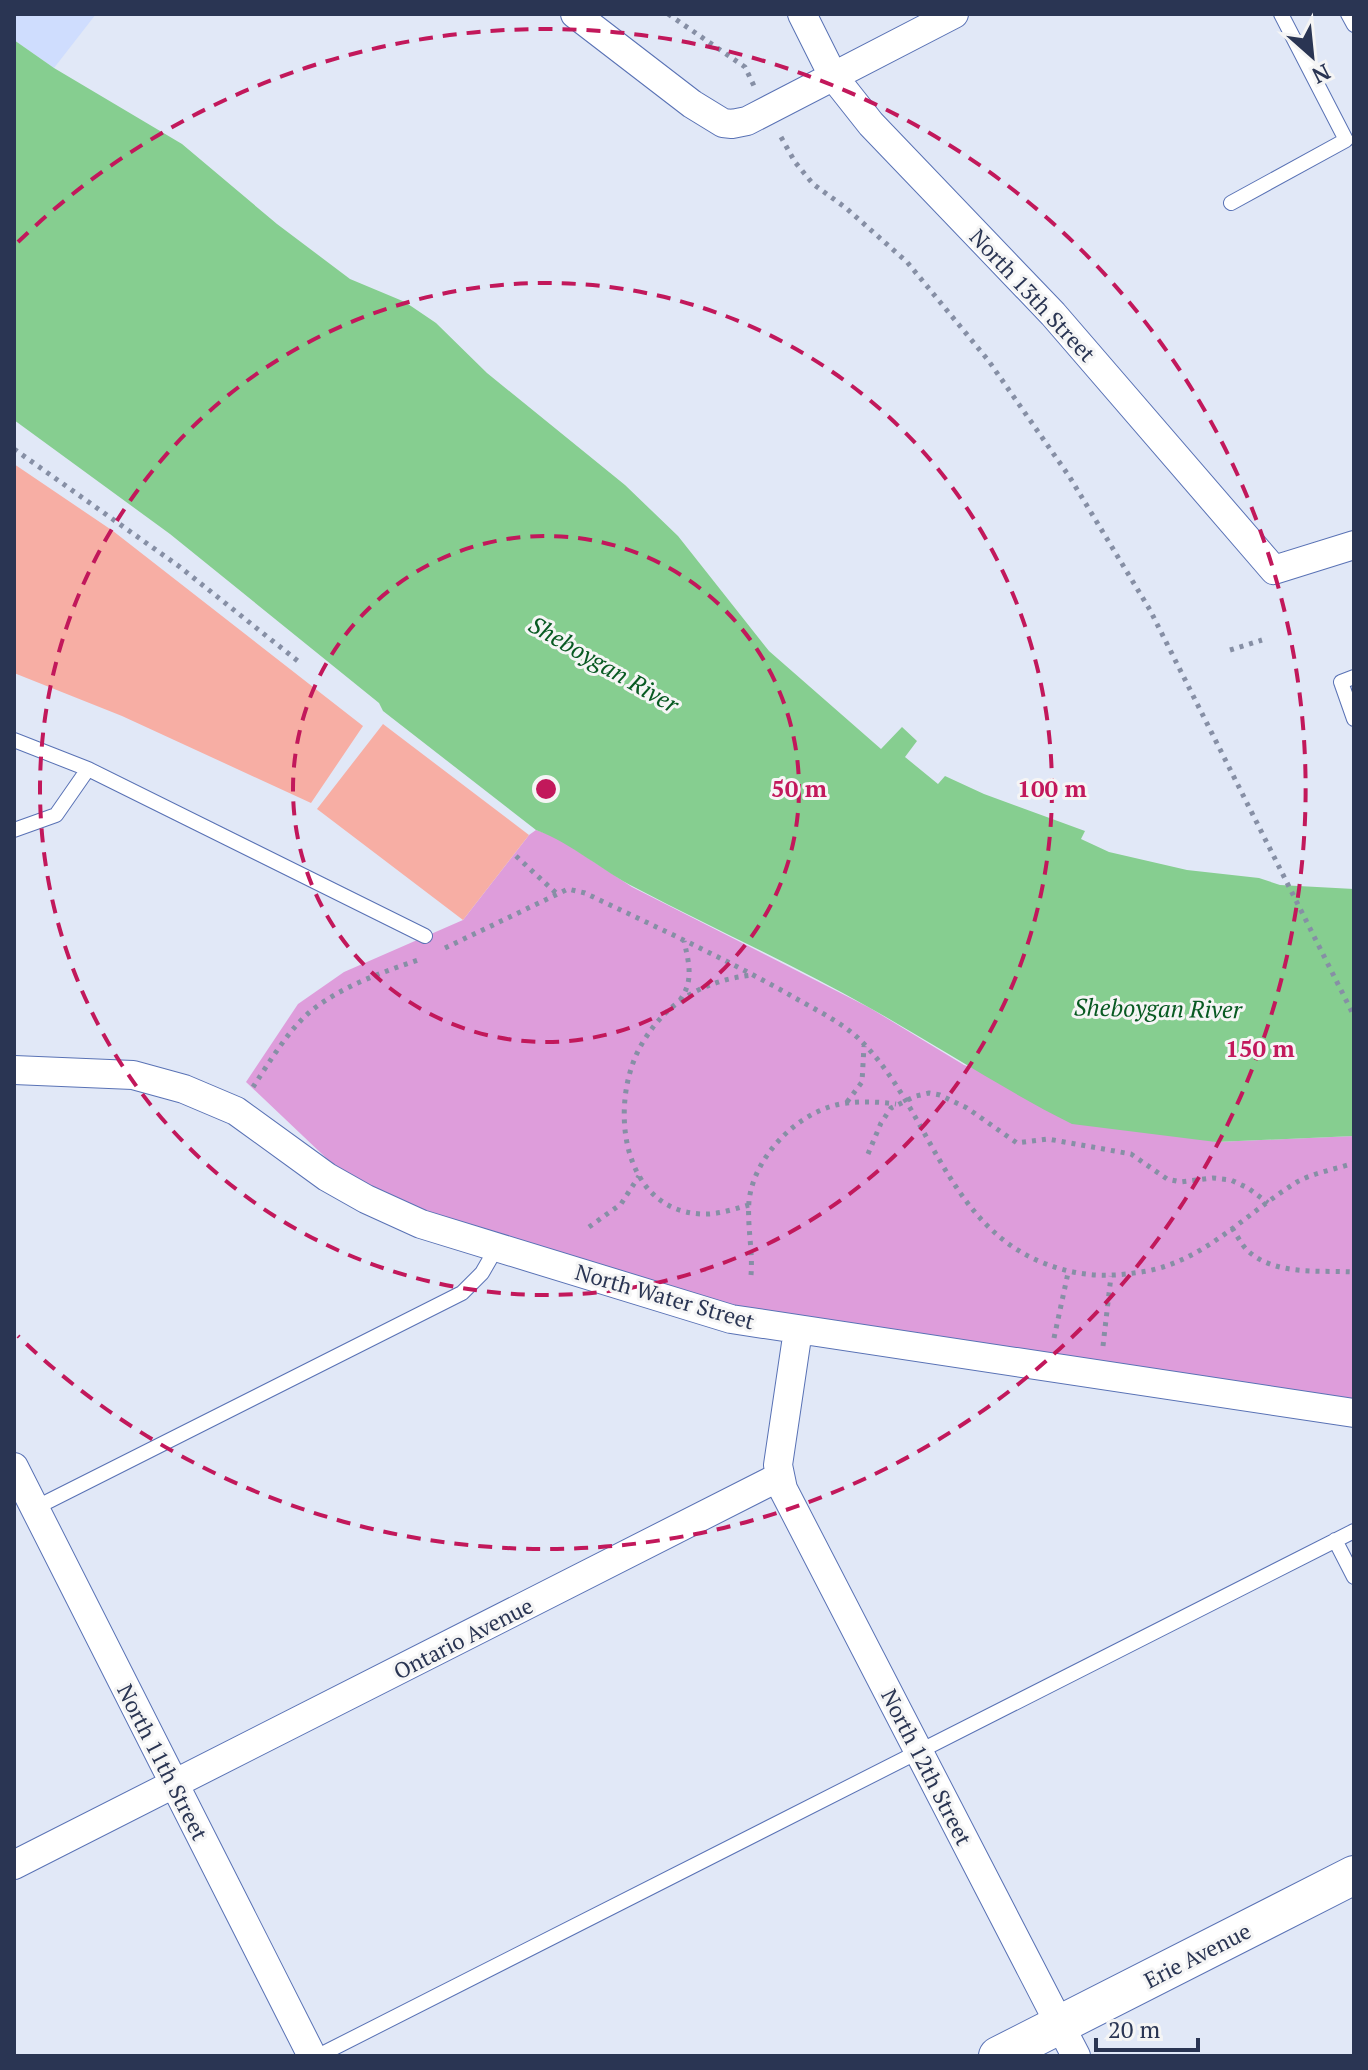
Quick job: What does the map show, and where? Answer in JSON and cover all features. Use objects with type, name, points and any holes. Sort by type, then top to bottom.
[{"type":"main road","name":"Erie Avenue","points":[[998,2056],[1068,2040],[1354,1875]]},
{"type":"street","points":[[575,14],[692,104],[723,123],[732,124],[747,121],[954,14]]},
{"type":"street","name":"North 13th Street","points":[[802,14],[833,76],[871,124],[1053,314],[1274,570],[1354,545]]},
{"type":"street","name":"North Water Street","points":[[14,1070],[133,1075],[184,1089],[236,1111],[327,1177],[421,1224],[731,1319],[1354,1413]]},
{"type":"street","points":[[779,1477],[778,1465],[798,1330]]},
{"type":"street","name":"North 11th Street","points":[[14,1467],[315,2056]]},
{"type":"street","name":"North 12th Street","points":[[779,1477],[794,1512],[1068,2040]]},
{"type":"street","name":"Ontario Avenue","points":[[14,1865],[779,1477]]},
{"type":"lane","points":[[1231,203],[1346,140],[1281,14]]},
{"type":"lane","points":[[1348,14],[1354,25]]},
{"type":"lane","points":[[1354,677],[1341,682],[1354,719]]},
{"type":"lane","points":[[14,740],[88,769],[425,936]]},
{"type":"lane","points":[[14,830],[56,815],[88,769]]},
{"type":"lane","points":[[35,1508],[462,1293],[482,1273],[497,1247]]},
{"type":"lane","points":[[315,2056],[1354,1531]]},
{"type":"lane","points":[[1335,1540],[1354,1577]]},
{"type":"path","points":[[846,208],[907,262],[988,360],[1069,476],[1150,610],[1354,1016]]},
{"type":"path","points":[[14,449],[180,567],[299,662]]},
{"type":"path","points":[[1230,650],[1262,640]]},
{"type":"path","points":[[516,856],[556,893]]},
{"type":"path","points":[[236,1111],[299,1024],[317,1006],[353,985],[457,943],[568,889],[585,893],[755,975],[857,1036],[891,1078],[957,1192],[981,1221],[1019,1253],[1068,1273],[1111,1276],[1145,1272],[1195,1254],[1299,1181],[1354,1163]]},
{"type":"path","points":[[684,940],[690,975],[687,990],[643,1042],[629,1076],[625,1131],[629,1152],[639,1176],[660,1198],[693,1213],[708,1214],[749,1205]]},
{"type":"path","points":[[677,1004],[715,981],[755,975]]},
{"type":"path","points":[[847,1103],[859,1088],[864,1075],[864,1045]]},
{"type":"path","points":[[868,1154],[886,1114],[897,1104],[923,1094],[940,1095],[980,1115],[1005,1137],[1017,1143],[1048,1139],[1131,1154],[1167,1179],[1181,1182],[1213,1178],[1231,1180],[1268,1203]]},
{"type":"path","points":[[751,1275],[749,1205],[756,1175],[772,1150],[813,1114],[847,1103],[897,1104]]},
{"type":"path","points":[[589,1227],[621,1204],[639,1176]]},
{"type":"path","points":[[1232,1228],[1247,1249],[1264,1262],[1289,1269],[1354,1272]]},
{"type":"path","points":[[1048,1367],[1068,1273]]},
{"type":"path","points":[[1100,1375],[1111,1276]]},
{"type":"shaded area","points":[[14,14],[96,14],[54,68],[14,40]]},
{"type":"shaded area","points":[[536,830],[556,837],[632,887],[870,1008],[964,1065],[1216,1142],[1354,1136],[1354,1413],[747,1318],[362,1192],[246,1082],[298,1004],[344,972],[463,920]]},
{"type":"water","name":"Sheboygan River","points":[[14,40],[54,68],[182,144],[277,224],[350,279],[405,302],[436,323],[487,373],[625,485],[678,536],[769,651],[881,749],[902,727],[917,741],[905,757],[938,784],[945,776],[984,794],[1085,831],[1081,839],[1109,852],[1187,870],[1259,878],[1280,885],[1354,889],[1354,1136],[1216,1142],[1072,1124],[1046,1111],[841,992],[636,888],[536,830],[383,711],[379,703],[170,534],[14,420]]},
{"type":"building","points":[[14,464],[113,531],[363,726],[311,803],[122,716],[14,673]]},
{"type":"building","points":[[383,724],[529,835],[463,920],[317,809]]}]
